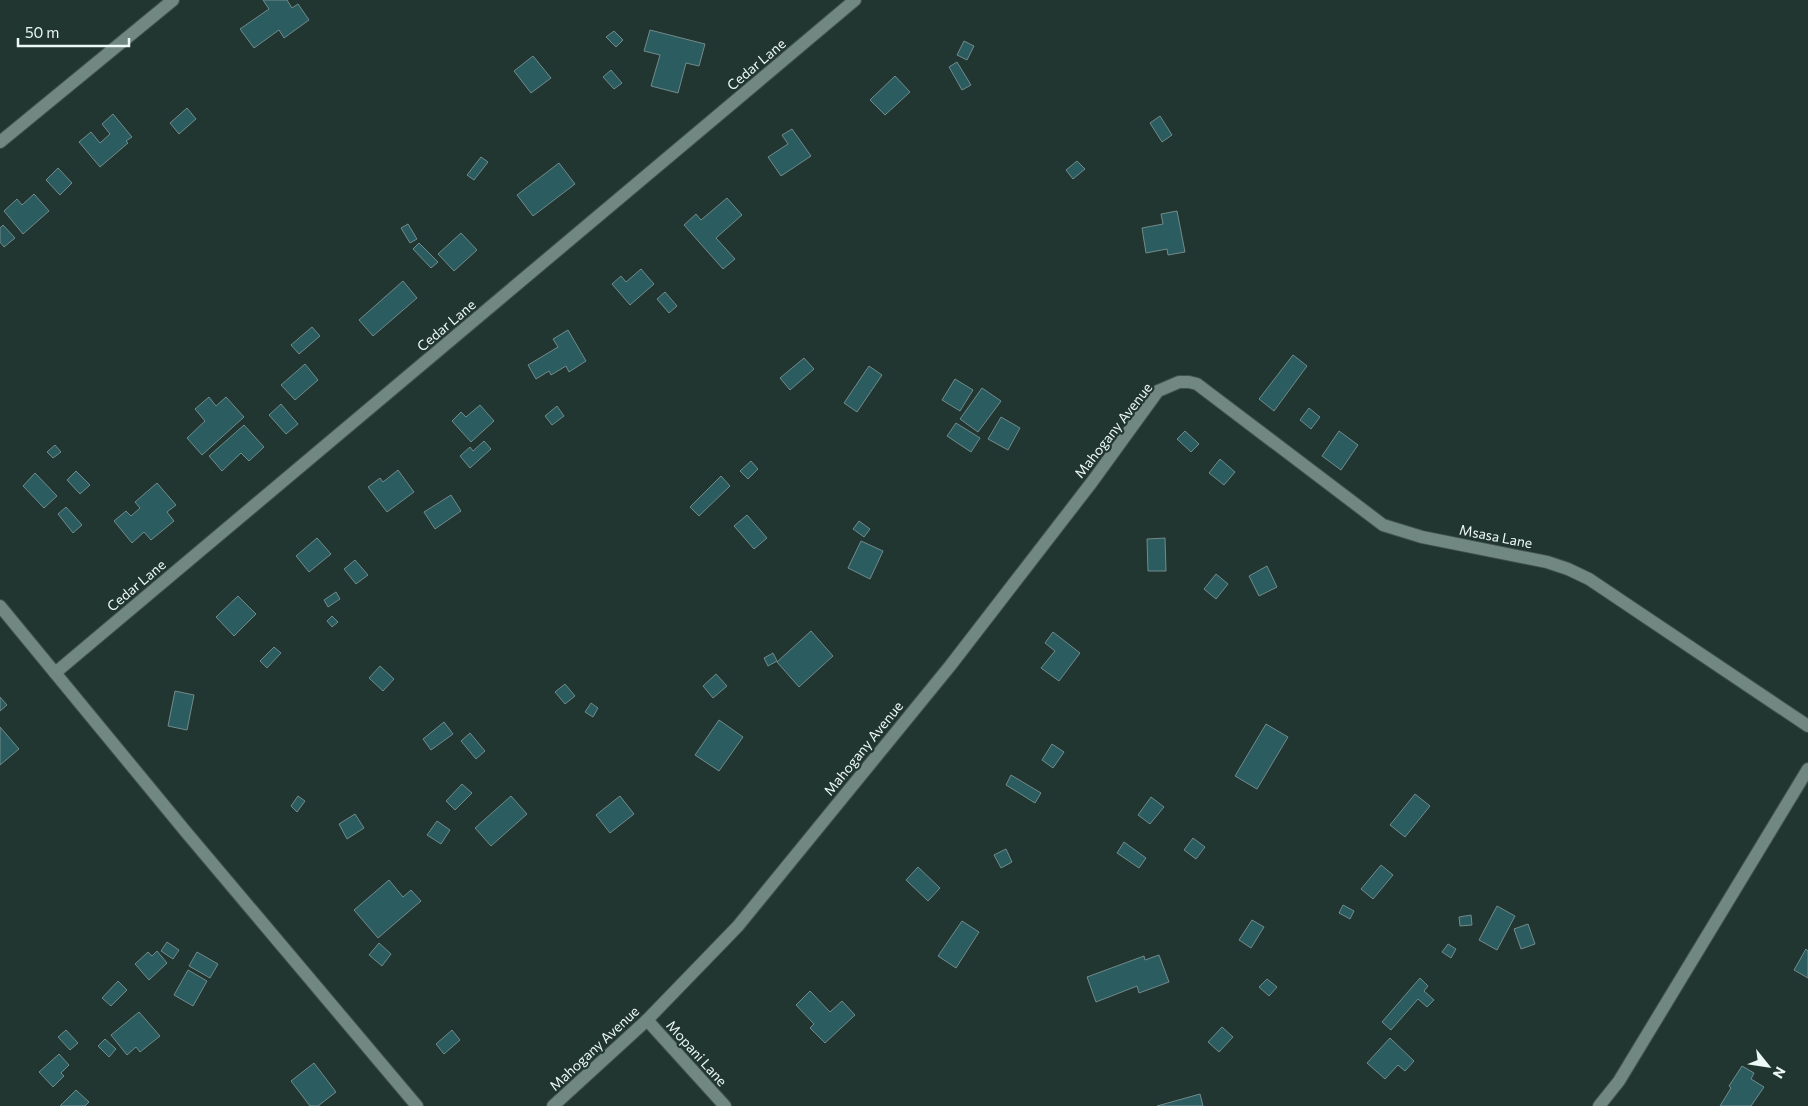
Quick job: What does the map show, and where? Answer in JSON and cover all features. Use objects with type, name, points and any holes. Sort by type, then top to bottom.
[{"type":"street","points":[[0,142],[173,0]]},
{"type":"street","name":"Cedar Lane","points":[[55,673],[856,0]]},
{"type":"street","name":"Msasa Lane","points":[[1174,384],[1197,384],[1383,525],[1422,537],[1547,562],[1568,569],[1588,579],[1808,726]]},
{"type":"street","name":"Mahogany Avenue","points":[[553,1106],[647,1020],[738,926],[950,666],[1092,482],[1158,392],[1174,384]]},
{"type":"street","points":[[0,606],[186,832],[416,1106]]},
{"type":"street","points":[[1599,1106],[1619,1081],[1808,769]]},
{"type":"street","name":"Mopani Lane","points":[[647,1020],[725,1106]]},
{"type":"building","points":[[263,0],[287,0],[292,8],[298,4],[309,20],[284,38],[279,30],[254,48],[240,29],[269,9]]},
{"type":"building","points":[[650,30],[705,44],[699,66],[686,63],[678,93],[651,86],[660,55],[644,51]]},
{"type":"building","points":[[614,31],[623,40],[616,47],[606,37]]},
{"type":"building","points":[[964,41],[974,46],[967,60],[957,55]]},
{"type":"building","points":[[533,56],[551,78],[531,93],[514,71]]},
{"type":"building","points":[[957,62],[971,85],[962,90],[949,67]]},
{"type":"building","points":[[611,70],[622,83],[614,89],[603,77]]},
{"type":"building","points":[[895,76],[910,92],[885,115],[870,100]]},
{"type":"building","points":[[187,108],[196,119],[179,134],[170,123]]},
{"type":"building","points":[[113,114],[132,137],[126,141],[128,143],[100,167],[79,142],[91,132],[100,143],[110,134],[102,124]]},
{"type":"building","points":[[1160,116],[1172,135],[1162,142],[1150,123]]},
{"type":"building","points":[[792,129],[811,156],[781,176],[768,157],[788,144],[782,135]]},
{"type":"building","points":[[481,157],[488,162],[474,180],[467,175]]},
{"type":"building","points":[[1077,161],[1085,169],[1073,179],[1066,170]]},
{"type":"building","points":[[559,163],[575,184],[533,216],[517,195]]},
{"type":"building","points":[[58,168],[72,183],[60,195],[46,180]]},
{"type":"building","points":[[34,194],[49,211],[23,234],[4,211],[17,199],[22,205]]},
{"type":"building","points":[[727,198],[742,215],[716,238],[735,259],[723,269],[684,225],[696,214],[701,220]]},
{"type":"building","points":[[1177,211],[1185,252],[1168,255],[1167,249],[1146,253],[1142,228],[1163,224],[1161,214]]},
{"type":"building","points":[[408,224],[417,239],[410,243],[401,228]]},
{"type":"building","points":[[3,225],[15,238],[4,247],[0,242],[0,228]]},
{"type":"building","points":[[461,233],[477,250],[454,271],[438,254]]},
{"type":"building","points":[[419,243],[438,262],[431,268],[413,249]]},
{"type":"building","points":[[641,269],[654,284],[630,305],[612,284],[621,276],[626,282]]},
{"type":"building","points":[[403,281],[417,298],[373,336],[359,320]]},
{"type":"building","points":[[665,292],[677,306],[669,313],[657,299]]},
{"type":"building","points":[[312,327],[320,336],[299,354],[291,345]]},
{"type":"building","points":[[568,330],[586,361],[569,372],[566,366],[551,375],[549,371],[536,379],[528,365],[558,347],[553,339]]},
{"type":"building","points":[[1293,355],[1307,366],[1274,411],[1259,399]]},
{"type":"building","points":[[804,358],[814,369],[790,390],[780,378]]},
{"type":"building","points":[[305,364],[318,380],[295,400],[281,385]]},
{"type":"building","points":[[869,366],[882,375],[857,412],[844,403]]},
{"type":"building","points":[[955,379],[973,390],[960,411],[942,400]]},
{"type":"building","points":[[982,388],[1001,401],[978,432],[960,419]]},
{"type":"building","points":[[209,397],[216,406],[226,397],[244,417],[202,455],[187,438],[205,421],[195,409]]},
{"type":"building","points":[[281,404],[298,424],[286,434],[269,415]]},
{"type":"building","points":[[480,405],[494,421],[471,442],[452,421],[461,412],[466,417]]},
{"type":"building","points":[[557,406],[564,416],[552,425],[545,416]]},
{"type":"building","points":[[1309,408],[1320,417],[1311,429],[1300,420]]},
{"type":"building","points":[[1001,417],[1020,428],[1008,450],[988,439]]},
{"type":"building","points":[[956,423],[980,438],[971,452],[947,436]]},
{"type":"building","points":[[244,425],[264,447],[249,461],[241,453],[222,471],[209,456]]},
{"type":"building","points":[[1185,431],[1199,444],[1191,452],[1177,439]]},
{"type":"building","points":[[1339,431],[1358,445],[1341,470],[1322,456]]},
{"type":"building","points":[[484,441],[491,449],[470,468],[460,456],[470,447],[473,451]]},
{"type":"building","points":[[55,445],[61,452],[53,458],[47,452]]},
{"type":"building","points":[[1220,459],[1235,472],[1224,485],[1209,473]]},
{"type":"building","points":[[751,461],[758,469],[748,479],[740,471]]},
{"type":"building","points":[[398,470],[414,492],[387,512],[368,487],[380,478],[383,482]]},
{"type":"building","points":[[76,471],[90,485],[80,494],[67,480]]},
{"type":"building","points":[[35,473],[57,496],[44,508],[23,486]]},
{"type":"building","points":[[721,476],[730,486],[699,516],[690,507]]},
{"type":"building","points":[[157,483],[176,505],[167,512],[174,521],[151,540],[144,532],[132,543],[114,521],[126,511],[131,516],[140,508],[135,502]]},
{"type":"building","points":[[451,495],[461,511],[435,529],[424,512]]},
{"type":"building","points":[[66,507],[82,525],[73,533],[58,514]]},
{"type":"building","points":[[747,515],[767,538],[754,549],[734,526]]},
{"type":"building","points":[[859,521],[870,529],[864,537],[853,529]]},
{"type":"building","points":[[317,538],[331,554],[309,572],[296,556]]},
{"type":"building","points":[[1165,538],[1166,571],[1148,571],[1147,539]]},
{"type":"building","points":[[861,541],[883,551],[870,579],[848,568]]},
{"type":"building","points":[[355,560],[368,575],[356,584],[344,569]]},
{"type":"building","points":[[1267,566],[1277,587],[1259,596],[1249,576]]},
{"type":"building","points":[[1216,574],[1228,584],[1216,599],[1204,589]]},
{"type":"building","points":[[336,592],[340,599],[328,607],[324,600]]},
{"type":"building","points":[[238,596],[256,614],[234,636],[216,617]]},
{"type":"building","points":[[332,616],[338,622],[332,627],[327,621]]},
{"type":"building","points":[[811,631],[833,656],[799,687],[777,662]]},
{"type":"building","points":[[1053,632],[1080,653],[1059,681],[1041,668],[1055,651],[1045,643]]},
{"type":"building","points":[[274,647],[281,653],[267,668],[260,661]]},
{"type":"building","points":[[773,653],[777,661],[768,666],[764,658]]},
{"type":"building","points":[[380,666],[394,679],[383,691],[369,678]]},
{"type":"building","points":[[716,674],[727,686],[713,698],[703,686]]},
{"type":"building","points":[[565,684],[575,696],[565,704],[555,692]]},
{"type":"building","points":[[175,691],[194,695],[187,730],[168,726]]},
{"type":"building","points":[[0,697],[7,705],[0,711]]},
{"type":"building","points":[[591,703],[598,708],[593,717],[585,712]]},
{"type":"building","points":[[719,720],[743,737],[719,771],[695,755]]},
{"type":"building","points":[[444,722],[453,734],[431,750],[423,739]]},
{"type":"building","points":[[1266,724],[1288,737],[1257,789],[1235,776]]},
{"type":"building","points":[[0,727],[19,749],[0,765]]},
{"type":"building","points":[[470,733],[485,751],[476,759],[461,741]]},
{"type":"building","points":[[1052,744],[1064,752],[1053,768],[1042,760]]},
{"type":"building","points":[[1011,775],[1041,793],[1035,803],[1006,785]]},
{"type":"building","points":[[462,784],[472,793],[455,810],[446,801]]},
{"type":"building","points":[[1415,794],[1430,806],[1405,837],[1390,825]]},
{"type":"building","points":[[298,796],[305,801],[297,812],[291,806]]},
{"type":"building","points":[[511,796],[527,814],[491,846],[475,828]]},
{"type":"building","points":[[620,796],[634,814],[610,833],[596,815]]},
{"type":"building","points":[[1151,797],[1164,807],[1150,824],[1138,815]]},
{"type":"building","points":[[355,814],[364,828],[347,839],[339,824]]},
{"type":"building","points":[[437,821],[450,830],[441,844],[427,835]]},
{"type":"building","points":[[1193,838],[1205,847],[1196,859],[1184,850]]},
{"type":"building","points":[[1124,842],[1146,858],[1139,868],[1117,853]]},
{"type":"building","points":[[1006,849],[1012,862],[1001,868],[994,855]]},
{"type":"building","points":[[1381,865],[1393,875],[1373,899],[1361,889]]},
{"type":"building","points":[[918,867],[940,888],[928,901],[906,880]]},
{"type":"building","points":[[389,880],[403,897],[411,890],[421,901],[378,938],[354,910]]},
{"type":"building","points":[[1343,905],[1354,911],[1350,919],[1339,913]]},
{"type":"building","points":[[1497,906],[1515,916],[1497,950],[1479,940]]},
{"type":"building","points":[[1471,915],[1472,925],[1460,926],[1459,917]]},
{"type":"building","points":[[1252,920],[1264,927],[1251,948],[1239,940]]},
{"type":"building","points":[[962,921],[979,932],[956,968],[938,956]]},
{"type":"building","points":[[1528,924],[1535,944],[1521,949],[1514,929]]},
{"type":"building","points":[[167,942],[179,950],[173,959],[161,951]]},
{"type":"building","points":[[379,943],[391,954],[382,966],[369,955]]},
{"type":"building","points":[[1448,944],[1456,949],[1451,958],[1442,952]]},
{"type":"building","points":[[1806,949],[1808,951],[1808,978],[1794,970]]},
{"type":"building","points":[[157,951],[167,963],[149,980],[135,964],[148,952],[152,956]]},
{"type":"building","points":[[197,952],[218,964],[210,978],[189,966]]},
{"type":"building","points":[[1159,955],[1169,982],[1139,993],[1137,986],[1096,1002],[1087,977],[1144,956],[1145,960]]},
{"type":"building","points":[[188,970],[207,981],[193,1006],[174,995]]},
{"type":"building","points":[[1420,978],[1428,986],[1424,991],[1434,1000],[1427,1007],[1418,999],[1391,1030],[1382,1022]]},
{"type":"building","points":[[1267,979],[1277,987],[1269,996],[1259,987]]},
{"type":"building","points":[[118,981],[127,990],[111,1006],[102,998]]},
{"type":"building","points":[[810,991],[830,1012],[842,1001],[855,1015],[825,1043],[810,1028],[814,1024],[796,1005]]},
{"type":"building","points":[[139,1012],[160,1036],[140,1052],[136,1047],[127,1055],[111,1035]]},
{"type":"building","points":[[1222,1027],[1233,1037],[1219,1052],[1208,1042]]},
{"type":"building","points":[[66,1030],[78,1043],[70,1050],[58,1037]]},
{"type":"building","points":[[452,1030],[460,1040],[444,1054],[436,1044]]},
{"type":"building","points":[[1390,1038],[1414,1061],[1405,1071],[1398,1065],[1385,1079],[1367,1063]]},
{"type":"building","points":[[105,1039],[116,1049],[109,1057],[98,1046]]},
{"type":"building","points":[[59,1054],[69,1065],[61,1073],[64,1076],[53,1087],[39,1072]]},
{"type":"building","points":[[314,1063],[336,1092],[318,1106],[310,1106],[291,1081]]},
{"type":"building","points":[[1742,1066],[1754,1073],[1751,1079],[1764,1087],[1751,1106],[1720,1106],[1731,1088],[1729,1086]]},
{"type":"building","points":[[76,1090],[89,1102],[85,1106],[60,1106]]},
{"type":"building","points":[[1200,1094],[1203,1106],[1157,1106]]}]
